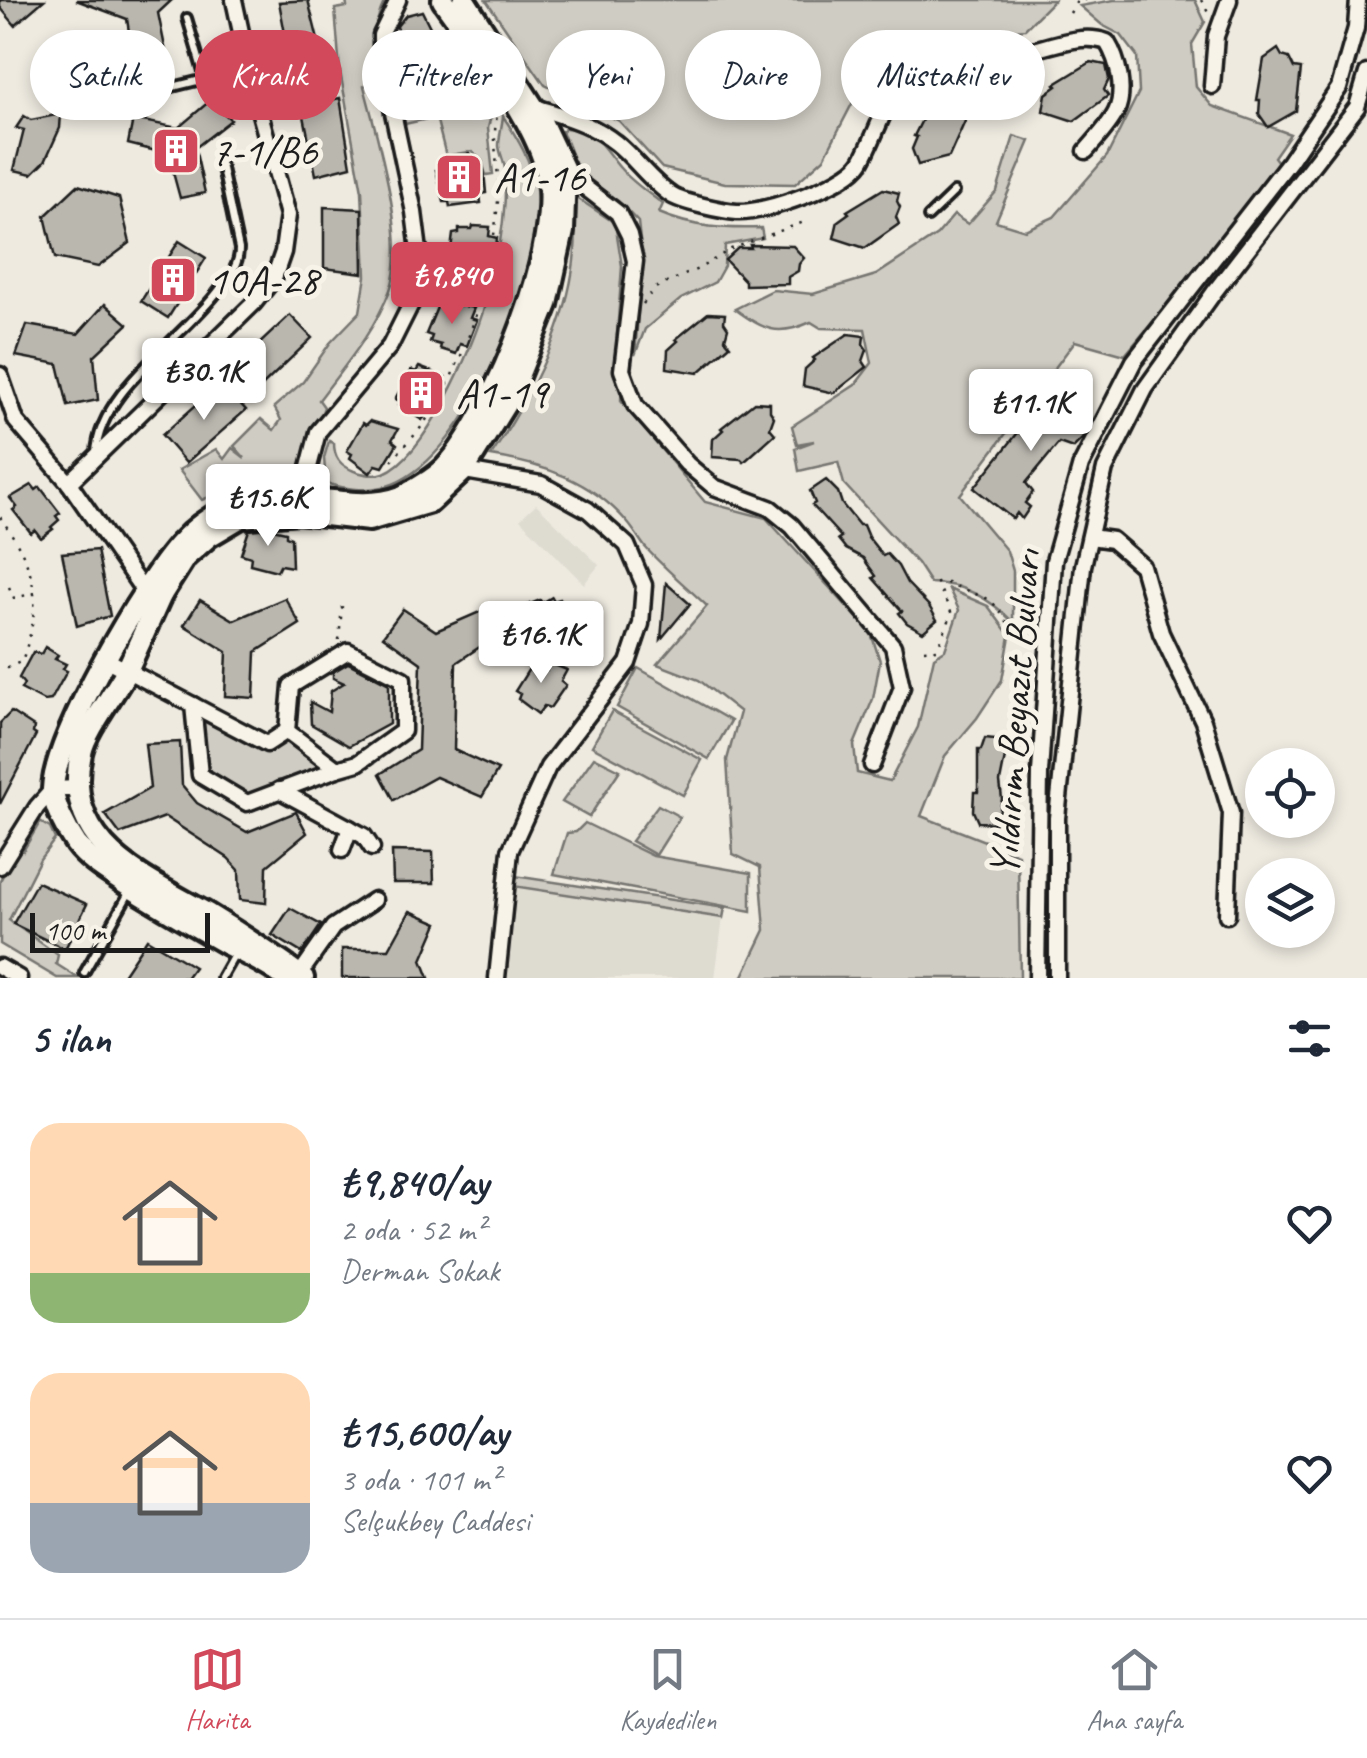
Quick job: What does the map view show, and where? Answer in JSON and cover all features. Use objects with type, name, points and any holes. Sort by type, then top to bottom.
[{"type":"street","points":[[68,483],[254,304],[274,278],[283,252],[288,215],[254,92],[234,0]]},
{"type":"street","points":[[300,503],[318,432],[390,346],[412,302],[420,251],[381,56],[381,35],[398,0]]},
{"type":"street","points":[[443,0],[466,30]]},
{"type":"street","points":[[464,0],[481,30]]},
{"type":"street","points":[[1212,86],[1216,36],[1229,0]]},
{"type":"street","name":"Yıldırım Beyazıt Bulvarı","points":[[1037,978],[1040,773],[1054,561],[1081,465],[1134,360],[1289,162],[1339,88],[1356,28],[1358,0]]},
{"type":"street","points":[[526,100],[587,124],[616,143],[672,197],[736,212],[771,209],[818,190],[859,166],[882,115],[908,75],[948,58],[1004,58],[1097,38],[1107,42],[1117,58],[1120,92],[1117,110],[1086,151]]},
{"type":"street","name":"Yıldırım Beyazıt Bulvarı","points":[[1058,978],[1058,818],[1084,566],[1105,469],[1145,390],[1357,107],[1367,73]]},
{"type":"street","points":[[526,110],[565,172],[618,213],[629,235],[634,260],[622,370],[634,405],[686,464],[714,487],[770,508],[792,526],[894,646],[902,687],[872,765]]},
{"type":"street","points":[[454,470],[510,357],[546,236],[550,204],[546,168],[526,119]]},
{"type":"street","points":[[0,866],[36,807],[53,789],[68,733],[106,660],[184,539],[209,518],[240,502],[362,504],[400,497],[454,470],[510,396],[526,362],[546,304],[563,232],[565,172]]},
{"type":"street","points":[[0,375],[16,420],[152,592]]},
{"type":"street","points":[[454,470],[541,484],[588,510],[627,545],[644,585],[641,624],[628,664],[548,767],[510,851],[496,978]]},
{"type":"street","points":[[1090,536],[1112,540],[1142,566],[1162,633],[1203,720],[1231,813],[1227,916]]},
{"type":"street","points":[[152,592],[126,671],[81,750],[78,788],[91,830],[105,849],[136,875],[255,942],[296,977]]},
{"type":"street","points":[[193,706],[200,775],[247,803],[358,763],[403,731],[403,679],[348,651],[291,686],[287,731]]},
{"type":"street","points":[[106,660],[267,744],[287,731]]},
{"type":"street","points":[[287,731],[337,768]]},
{"type":"street","points":[[53,789],[78,788]]},
{"type":"street","points":[[53,789],[76,844],[98,866],[238,949],[296,977]]},
{"type":"street","points":[[279,790],[364,836],[372,848]]},
{"type":"street","points":[[342,850],[350,828]]},
{"type":"street","points":[[296,977],[333,927],[374,900]]},
{"type":"street","points":[[0,968],[19,978]]},
{"type":"lane","points":[[175,86],[205,79],[187,18]]},
{"type":"lane","points":[[96,456],[98,435],[113,404],[196,318],[237,264],[239,249],[219,154]]},
{"type":"lane","points":[[928,216],[954,192]]},
{"type":"lane","points":[[84,973],[132,888]]},
{"type":"lane","points":[[221,978],[238,949]]},
{"type":"path","points":[[1070,13],[1077,1],[1085,0]]},
{"type":"path","points":[[1201,0],[1213,22]]},
{"type":"path","points":[[392,460],[422,426],[438,398],[461,356],[480,304],[499,197],[496,120]]},
{"type":"path","points":[[625,330],[655,288],[700,268],[731,248],[804,222]]},
{"type":"path","points":[[0,517],[22,553],[35,593],[34,625],[22,662],[0,672]]},
{"type":"path","points":[[924,650],[937,649],[952,614],[937,583],[992,600],[1020,639]]},
{"type":"path","points":[[10,587],[14,598],[35,593]]},
{"type":"path","points":[[337,658],[342,606]]},
{"type":"shaded area","points":[[346,0],[385,0],[375,30],[362,30],[362,120],[373,120],[394,218],[395,270],[390,290],[367,334],[319,400],[324,407],[300,475],[238,485],[202,500],[179,470],[216,449],[224,459],[232,448],[245,458],[234,446],[261,419],[274,430],[281,420],[274,407],[303,382],[330,343],[360,312],[366,276],[362,191],[342,82],[342,30],[337,30],[335,9],[347,7]]},
{"type":"shaded area","points":[[486,0],[1054,0],[1025,29],[841,30],[844,120],[824,158],[795,184],[725,183],[662,168],[617,120],[665,120],[665,30],[546,30],[546,85],[526,58],[526,30],[507,30]]},
{"type":"shaded area","points":[[1114,0],[1195,0],[1205,22],[1192,44],[1196,87],[1212,106],[1290,134],[1274,157],[1282,167],[1125,355],[1075,341],[960,495],[1007,551],[1013,571],[1013,622],[976,594],[930,583],[917,563],[844,484],[838,462],[799,471],[795,448],[814,441],[797,444],[792,426],[855,385],[872,363],[865,329],[821,328],[811,322],[789,329],[771,329],[735,309],[773,290],[813,294],[876,275],[937,235],[954,215],[968,224],[997,191],[1014,136],[1030,141],[996,221],[1025,230],[1054,217],[1107,156],[1139,92],[1137,56],[1121,35],[1080,6]]},
{"type":"shaded area","points":[[437,120],[490,120],[493,174],[486,175],[482,161],[472,151],[446,156]]},
{"type":"shaded area","points":[[505,120],[532,171],[537,208],[524,280],[493,364],[448,438],[422,466],[393,484],[377,488],[351,489],[326,483],[324,458],[329,441],[349,469],[369,475],[384,473],[400,463],[416,445],[446,398],[470,347],[494,272],[505,203],[505,169],[499,146]]},
{"type":"shaded area","points":[[562,131],[585,131],[598,140],[625,173],[663,204],[659,213],[709,226],[761,228],[763,238],[725,245],[724,266],[715,282],[681,299],[645,329],[635,355],[642,258],[638,222],[618,201],[580,177]]},
{"type":"shaded area","points":[[574,196],[615,223],[622,266],[617,334],[625,330],[621,401],[705,502],[766,518],[871,633],[880,661],[873,699],[854,745],[857,773],[890,781],[918,727],[934,657],[945,650],[959,610],[949,589],[988,606],[1010,636],[1002,680],[945,756],[921,816],[1018,854],[1020,978],[742,978],[765,930],[760,867],[733,854],[727,760],[740,712],[699,680],[657,664],[707,606],[652,555],[627,522],[598,496],[548,470],[491,456],[534,384],[557,331],[572,277]]},
{"type":"shaded area","points":[[536,504],[599,565],[584,584],[520,519]]},
{"type":"shaded area","points":[[638,668],[731,721],[709,759],[617,707]]},
{"type":"shaded area","points":[[193,705],[267,744],[287,731],[337,769],[247,803],[200,775]]},
{"type":"shaded area","points":[[612,711],[702,760],[683,795],[592,746]]},
{"type":"shaded area","points":[[594,757],[620,770],[589,817],[562,802]]},
{"type":"shaded area","points":[[658,805],[680,817],[656,855],[631,841]]},
{"type":"shaded area","points":[[40,822],[50,828],[55,839],[40,859],[9,920],[58,955],[56,964],[78,978],[57,978],[0,944],[0,881],[17,849],[23,851]]},
{"type":"shaded area","points":[[585,823],[653,856],[751,873],[751,911],[554,874],[567,833],[576,832]]},
{"type":"shaded area","points":[[515,876],[725,908],[723,918],[513,886]]},
{"type":"shaded area","points":[[513,886],[723,918],[715,978],[503,978]]},
{"type":"building","points":[[0,0],[44,0],[15,25],[0,7]]},
{"type":"building","points":[[76,0],[172,0],[158,13],[161,30],[129,30],[127,19]]},
{"type":"building","points":[[308,0],[316,30],[284,30],[279,2]]},
{"type":"building","points":[[422,11],[432,30],[398,30],[406,15]]},
{"type":"building","points":[[1278,49],[1294,68],[1301,69],[1296,111],[1268,127],[1259,114],[1257,100],[1264,59]]},
{"type":"building","points":[[1091,62],[1106,65],[1109,79],[1104,90],[1108,96],[1074,121],[1045,112],[1046,94]]},
{"type":"building","points":[[342,110],[351,166],[316,175],[305,120],[342,120]]},
{"type":"building","name":"7-1/B6","points":[[195,114],[195,120],[231,120],[195,148],[205,193],[180,198],[168,154],[128,144],[133,120],[178,128]]},
{"type":"building","points":[[24,116],[30,120],[61,120],[45,161],[32,174],[14,170],[24,130],[16,128]]},
{"type":"building","points":[[922,120],[966,120],[949,157],[918,165],[912,149],[917,137],[914,136]]},
{"type":"building","name":"A1-16","points":[[470,154],[474,164],[480,162],[484,171],[486,193],[480,194],[481,203],[450,207],[449,202],[444,202],[436,170],[453,163],[453,157]]},
{"type":"building","points":[[78,185],[119,198],[130,243],[98,267],[55,258],[45,216]]},
{"type":"building","points":[[883,189],[899,193],[899,224],[865,248],[834,238],[838,221],[847,211]]},
{"type":"building","points":[[324,207],[362,209],[363,273],[324,268]]},
{"type":"building","points":[[473,226],[490,227],[489,236],[497,238],[494,266],[485,264],[483,276],[449,265],[453,234]]},
{"type":"building","name":"10A-28","points":[[179,241],[206,258],[168,318],[141,301]]},
{"type":"building","points":[[750,245],[793,246],[804,258],[798,271],[788,277],[788,284],[745,285],[725,260],[738,248],[751,248]]},
{"type":"building","points":[[445,302],[474,308],[470,318],[477,320],[467,346],[460,344],[456,354],[440,349],[441,345],[430,342],[432,336],[426,334],[438,305],[441,307]]},
{"type":"building","points":[[105,304],[128,324],[94,356],[98,400],[68,406],[58,364],[16,356],[27,325],[78,334]]},
{"type":"building","points":[[708,313],[725,314],[725,339],[730,345],[698,373],[667,368],[668,350],[676,339]]},
{"type":"building","points":[[290,315],[312,338],[261,387],[238,364]]},
{"type":"building","points":[[848,334],[864,336],[867,350],[863,361],[867,367],[834,393],[803,386],[805,369],[813,358]]},
{"type":"building","name":"A1-19","points":[[419,367],[445,377],[441,385],[447,389],[433,414],[428,412],[422,420],[395,399],[411,370],[416,372]]},
{"type":"building","points":[[221,383],[246,410],[186,463],[162,435]]},
{"type":"building","points":[[1051,391],[1091,422],[1073,448],[1059,443],[1026,483],[1033,492],[1025,503],[1030,507],[1022,519],[1017,513],[1013,519],[974,488]]},
{"type":"building","points":[[754,402],[770,403],[774,417],[770,428],[775,434],[744,462],[712,457],[713,439],[721,428]]},
{"type":"building","points":[[370,421],[398,429],[392,440],[397,444],[383,467],[376,465],[370,473],[347,451],[363,423]]},
{"type":"building","points":[[826,480],[883,556],[887,554],[929,606],[937,620],[923,632],[907,623],[863,558],[846,549],[838,539],[841,537],[812,505],[815,503],[810,491]]},
{"type":"building","points":[[32,485],[36,490],[40,487],[60,513],[53,529],[41,538],[35,530],[31,533],[13,510],[17,507],[10,498]]},
{"type":"building","points":[[268,528],[286,532],[291,538],[292,567],[280,565],[277,571],[250,564],[251,557],[241,554],[249,530]]},
{"type":"building","points":[[97,550],[110,616],[77,626],[62,553]]},
{"type":"building","points":[[666,583],[690,604],[661,639]]},
{"type":"building","points":[[552,597],[554,601],[560,599],[573,628],[569,630],[571,635],[536,644],[525,618],[531,614],[528,605]]},
{"type":"building","points":[[285,598],[300,624],[256,652],[254,698],[225,696],[227,652],[184,625],[200,600],[234,620]]},
{"type":"building","points":[[403,609],[436,631],[484,610],[499,634],[456,663],[454,750],[498,770],[482,797],[436,777],[394,800],[380,774],[418,750],[421,663],[383,636]]},
{"type":"building","points":[[45,647],[58,655],[55,659],[66,664],[63,669],[67,671],[51,700],[44,701],[21,689],[24,684],[19,678],[33,652],[41,654]]},
{"type":"building","points":[[542,660],[567,670],[561,681],[566,685],[550,708],[544,706],[538,714],[518,699],[520,694],[515,691],[532,664],[546,670]]},
{"type":"building","points":[[348,663],[389,684],[389,724],[349,746],[311,724],[310,702],[329,712],[331,691],[344,683],[333,678],[333,672]]},
{"type":"building","points":[[11,712],[34,727],[36,735],[0,804],[0,723]]},
{"type":"building","points":[[985,738],[1004,740],[997,823],[978,822],[973,811],[974,792],[978,792],[978,750]]},
{"type":"building","points":[[180,742],[182,785],[197,803],[247,832],[296,812],[307,833],[267,866],[266,903],[240,900],[239,870],[228,858],[165,817],[120,834],[105,814],[150,788],[145,744]]},
{"type":"building","points":[[392,851],[433,852],[434,883],[393,883]]},
{"type":"building","points":[[37,882],[87,904],[65,949],[13,924]]},
{"type":"building","points":[[290,908],[321,925],[302,953],[272,935]]},
{"type":"building","points":[[410,911],[438,923],[422,960],[429,978],[342,978],[342,949],[389,949]]},
{"type":"building","points":[[147,939],[194,967],[186,978],[121,978]]},
{"type":"place","name":"7-1/B6","points":[[176,151]]},
{"type":"place","name":"A1-16","points":[[459,177]]},
{"type":"place","name":"10A-28","points":[[173,280]]},
{"type":"place","name":"A1-19","points":[[421,393]]}]
